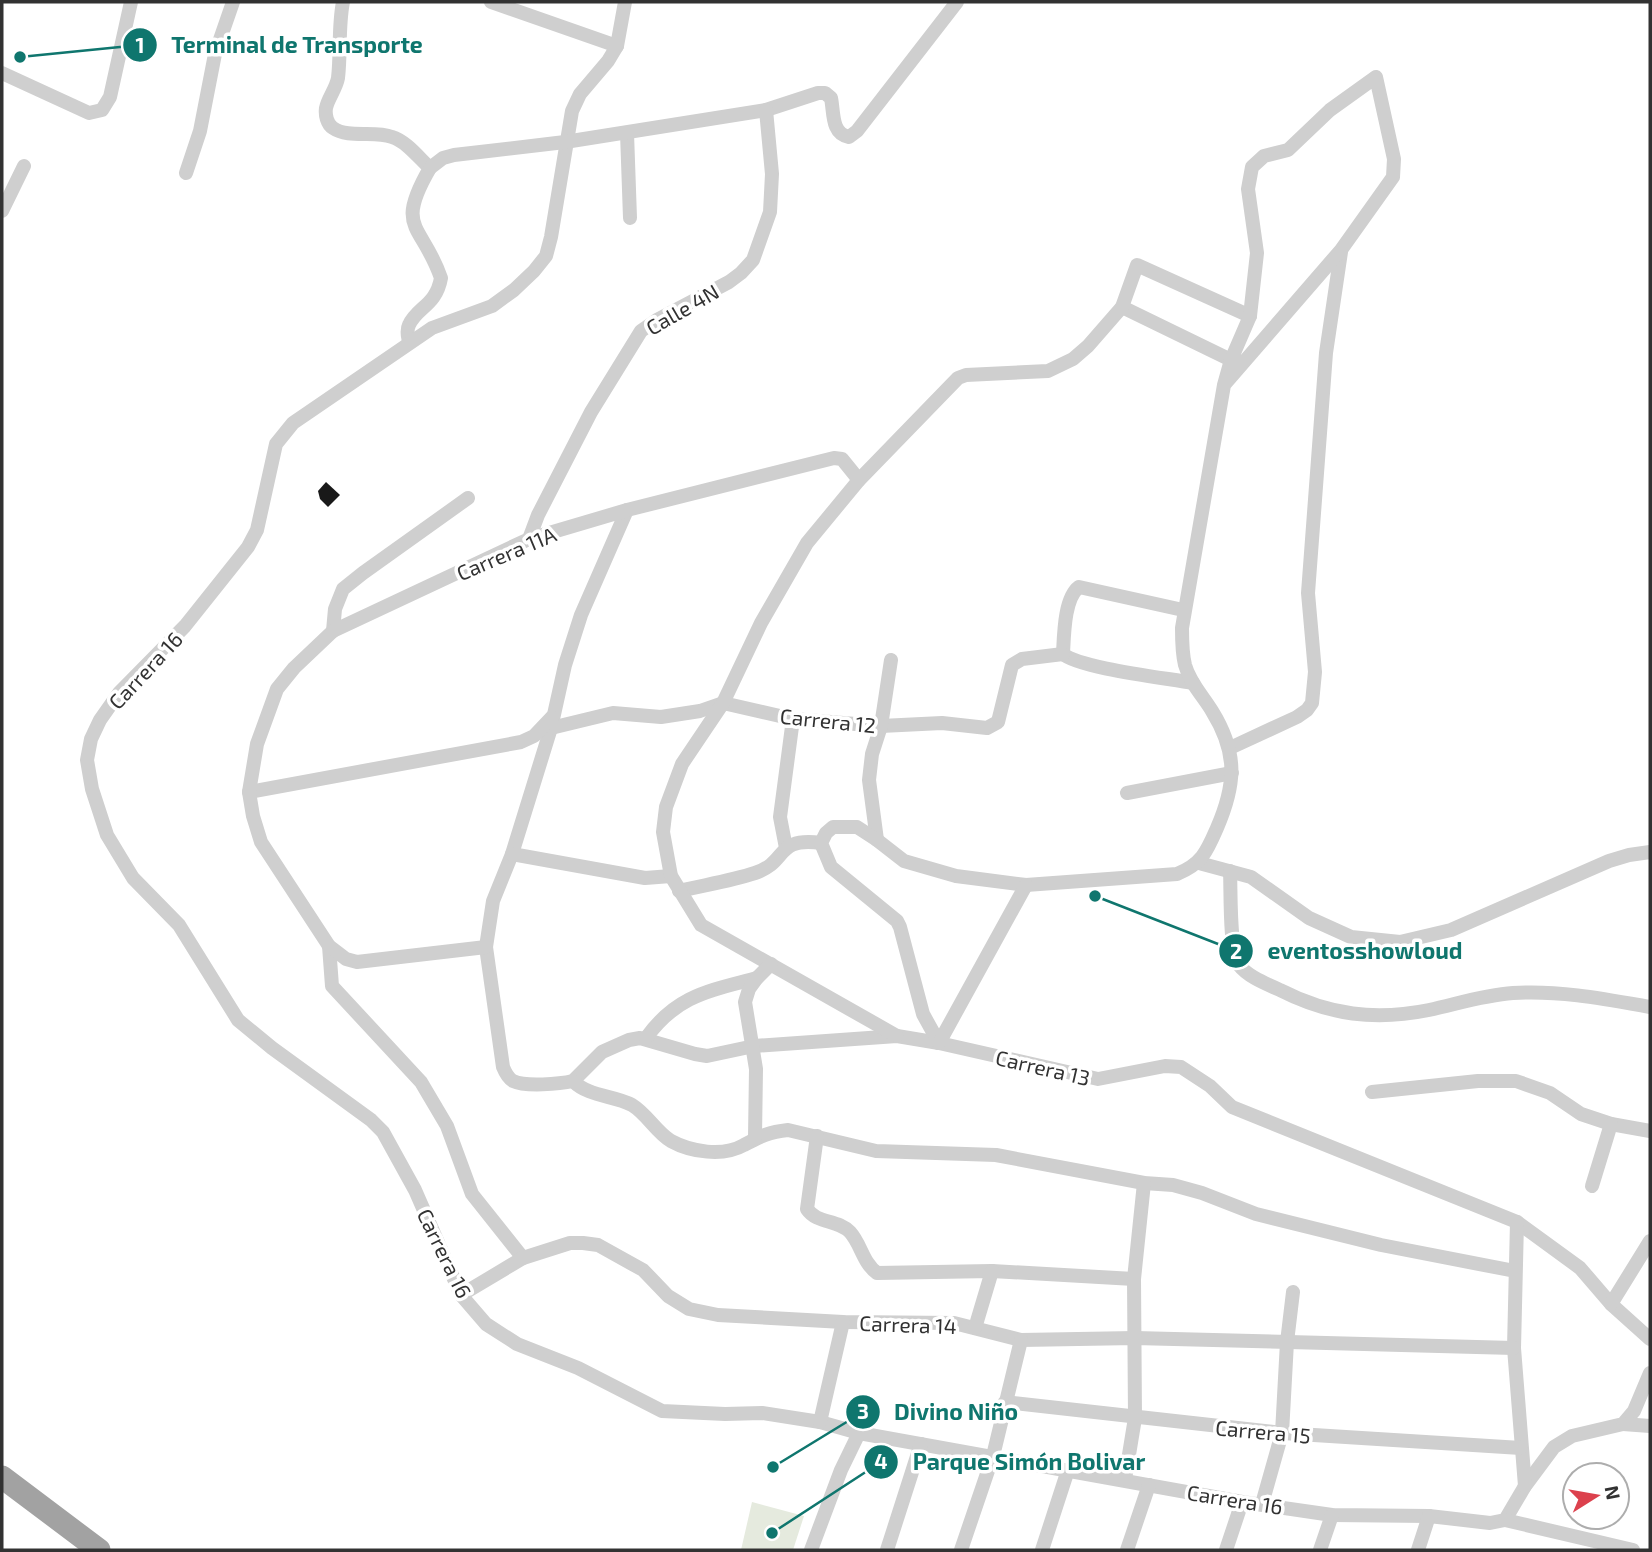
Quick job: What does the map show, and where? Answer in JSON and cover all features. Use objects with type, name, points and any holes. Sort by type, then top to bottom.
[{"type":"highway","points":[[2,1477],[99,1550]]},
{"type":"street","points":[[2,73],[89,113],[102,110],[110,97],[131,2]]},
{"type":"street","points":[[186,173],[200,131],[215,54],[233,2]]},
{"type":"street","points":[[344,2],[340,18],[338,75],[326,114],[328,123],[332,128],[347,133],[396,138],[430,168]]},
{"type":"street","points":[[491,2],[617,46],[625,2]]},
{"type":"street","points":[[410,342],[407,329],[429,305],[439,288],[441,278],[410,217],[417,190],[430,168],[443,158],[627,133],[766,110],[818,93],[825,93],[832,100],[837,131],[841,135],[854,135],[957,2]]},
{"type":"street","name":"Carrera 16","points":[[617,46],[580,94],[572,111],[546,256],[514,290],[492,306],[443,323],[410,342],[293,423],[276,444],[257,530],[248,547],[185,626],[119,694],[95,730],[87,760],[92,789],[107,835],[133,878],[179,925],[238,1020],[272,1048],[372,1120],[383,1132],[415,1189],[461,1295],[486,1324],[517,1344],[578,1368],[662,1411],[762,1413],[1242,1502],[1332,1515],[1429,1516],[1490,1523],[1505,1520],[1633,1550]]},
{"type":"street","points":[[939,1043],[923,1014],[897,921],[831,867],[821,843],[833,827],[857,827],[915,866],[956,876],[1026,885],[1177,874],[1199,863],[1228,803],[1233,773],[1230,748],[1213,712],[1192,682],[1185,666],[1183,610],[1224,385],[1231,360],[1250,316],[1257,253],[1248,189],[1252,167],[1264,156],[1288,150],[1330,110],[1376,77],[1394,159],[1393,177],[1341,250],[1224,385]]},
{"type":"street","name":"Calle 4N","points":[[529,539],[538,515],[591,412],[641,331],[729,282],[752,260],[766,226],[771,203],[772,174],[766,110]]},
{"type":"street","points":[[627,133],[630,218]]},
{"type":"street","points":[[2,211],[7,189],[24,166]]},
{"type":"street","points":[[1230,748],[1297,717],[1312,703],[1315,672],[1308,593],[1325,353],[1341,250]]},
{"type":"street","points":[[897,1036],[701,925],[671,876],[663,832],[666,807],[682,764],[723,703],[761,623],[807,543],[859,480],[958,378],[966,375],[1048,371],[1073,359],[1122,307],[1137,265],[1250,316]]},
{"type":"street","points":[[1122,307],[1231,360]]},
{"type":"street","name":"Carrera 11A","points":[[248,792],[257,744],[277,689],[294,668],[333,631],[529,539],[627,510],[834,458],[842,459],[859,480]]},
{"type":"street","points":[[333,631],[335,609],[344,589],[468,498]]},
{"type":"street","points":[[627,510],[581,614],[512,854],[493,901],[486,947],[503,1067],[513,1082],[527,1084],[573,1081],[602,1052],[629,1040],[646,1038],[659,1019],[677,1005],[700,993],[757,978]]},
{"type":"street","points":[[1183,610],[1079,587],[1075,589],[1065,621],[1063,654],[1089,664],[1192,682]]},
{"type":"street","name":"Carrera 12","points":[[248,792],[521,742],[552,722],[613,713],[661,717],[700,711],[723,703],[793,719],[881,726],[942,723],[987,727],[998,722],[1012,665],[1022,659],[1063,654]]},
{"type":"street","points":[[877,840],[869,780],[891,660]]},
{"type":"street","points":[[786,848],[779,817],[793,719]]},
{"type":"street","points":[[1128,793],[1233,773]]},
{"type":"street","points":[[248,792],[261,842],[329,946],[346,959],[357,962],[486,947]]},
{"type":"street","points":[[679,891],[757,873],[770,866],[789,844],[804,841],[821,843]]},
{"type":"street","points":[[1199,863],[1251,877],[1309,918],[1351,937],[1400,943],[1451,930],[1609,861],[1650,852]]},
{"type":"street","points":[[512,854],[645,878],[671,876]]},
{"type":"street","points":[[1230,871],[1237,962],[1250,975],[1307,1004],[1336,1012],[1368,1016],[1427,1010],[1483,996],[1514,993],[1572,994],[1650,1007]]},
{"type":"street","points":[[939,1043],[1026,885]]},
{"type":"street","points":[[329,946],[332,986],[421,1082],[447,1126],[472,1194],[523,1258]]},
{"type":"street","points":[[755,1137],[757,1069],[745,1002],[749,989],[771,964]]},
{"type":"street","name":"Carrera 13","points":[[646,1038],[701,1055],[754,1046],[897,1036],[1098,1079],[1165,1066],[1181,1067],[1210,1086],[1232,1107],[1517,1222],[1580,1268],[1611,1304],[1650,1339]]},
{"type":"street","points":[[573,1081],[584,1090],[630,1104],[669,1140],[687,1149],[724,1151],[743,1146],[755,1137],[788,1130],[876,1151],[996,1155],[1144,1183],[1173,1185],[1256,1214],[1381,1245],[1515,1271]]},
{"type":"street","points":[[1372,1093],[1478,1081],[1516,1081],[1549,1093],[1581,1114],[1611,1124],[1650,1131]]},
{"type":"street","points":[[1592,1186],[1611,1124]]},
{"type":"street","points":[[817,1136],[807,1209],[812,1216],[848,1230],[877,1273],[992,1271],[1134,1279]]},
{"type":"street","points":[[1125,1479],[1135,1418],[1134,1279],[1144,1183]]},
{"type":"street","points":[[1517,1222],[1514,1348],[1525,1486]]},
{"type":"street","points":[[1611,1304],[1650,1241]]},
{"type":"street","name":"Carrera 14","points":[[461,1295],[523,1258],[570,1243],[598,1245],[643,1270],[667,1296],[689,1309],[718,1315],[842,1322],[941,1322],[1021,1340],[1135,1338],[1514,1348]]},
{"type":"street","points":[[975,1328],[992,1271]]},
{"type":"street","points":[[1262,1504],[1282,1433],[1293,1292]]},
{"type":"street","points":[[820,1422],[842,1322]]},
{"type":"street","points":[[961,1550],[993,1456],[1021,1340]]},
{"type":"street","points":[[1623,1424],[1634,1411],[1650,1373]]},
{"type":"street","name":"Carrera 15","points":[[1005,1402],[1282,1433],[1521,1448]]},
{"type":"street","points":[[1505,1520],[1525,1486],[1561,1441],[1623,1424],[1650,1426]]},
{"type":"street","points":[[811,1550],[841,1470],[859,1433]]},
{"type":"street","points":[[887,1550],[921,1444]]},
{"type":"street","points":[[1042,1550],[1068,1469]]},
{"type":"street","points":[[1127,1550],[1149,1485]]},
{"type":"street","points":[[1226,1550],[1242,1502]]},
{"type":"street","points":[[1320,1550],[1332,1515]]},
{"type":"street","points":[[1418,1550],[1429,1516]]},
{"type":"shaded area","points":[[752,1502],[804,1516],[793,1550],[741,1550]]},
{"type":"building","points":[[326,482],[340,495],[328,507],[320,499],[318,491]]},
{"type":"place","name":"Terminal de Transporte","points":[[20,57]]},
{"type":"place","name":"eventosshowloud","points":[[1095,896]]},
{"type":"place","name":"Divino Niño","points":[[773,1467]]},
{"type":"place","name":"Parque Simón Bolivar","points":[[772,1533]]}]
